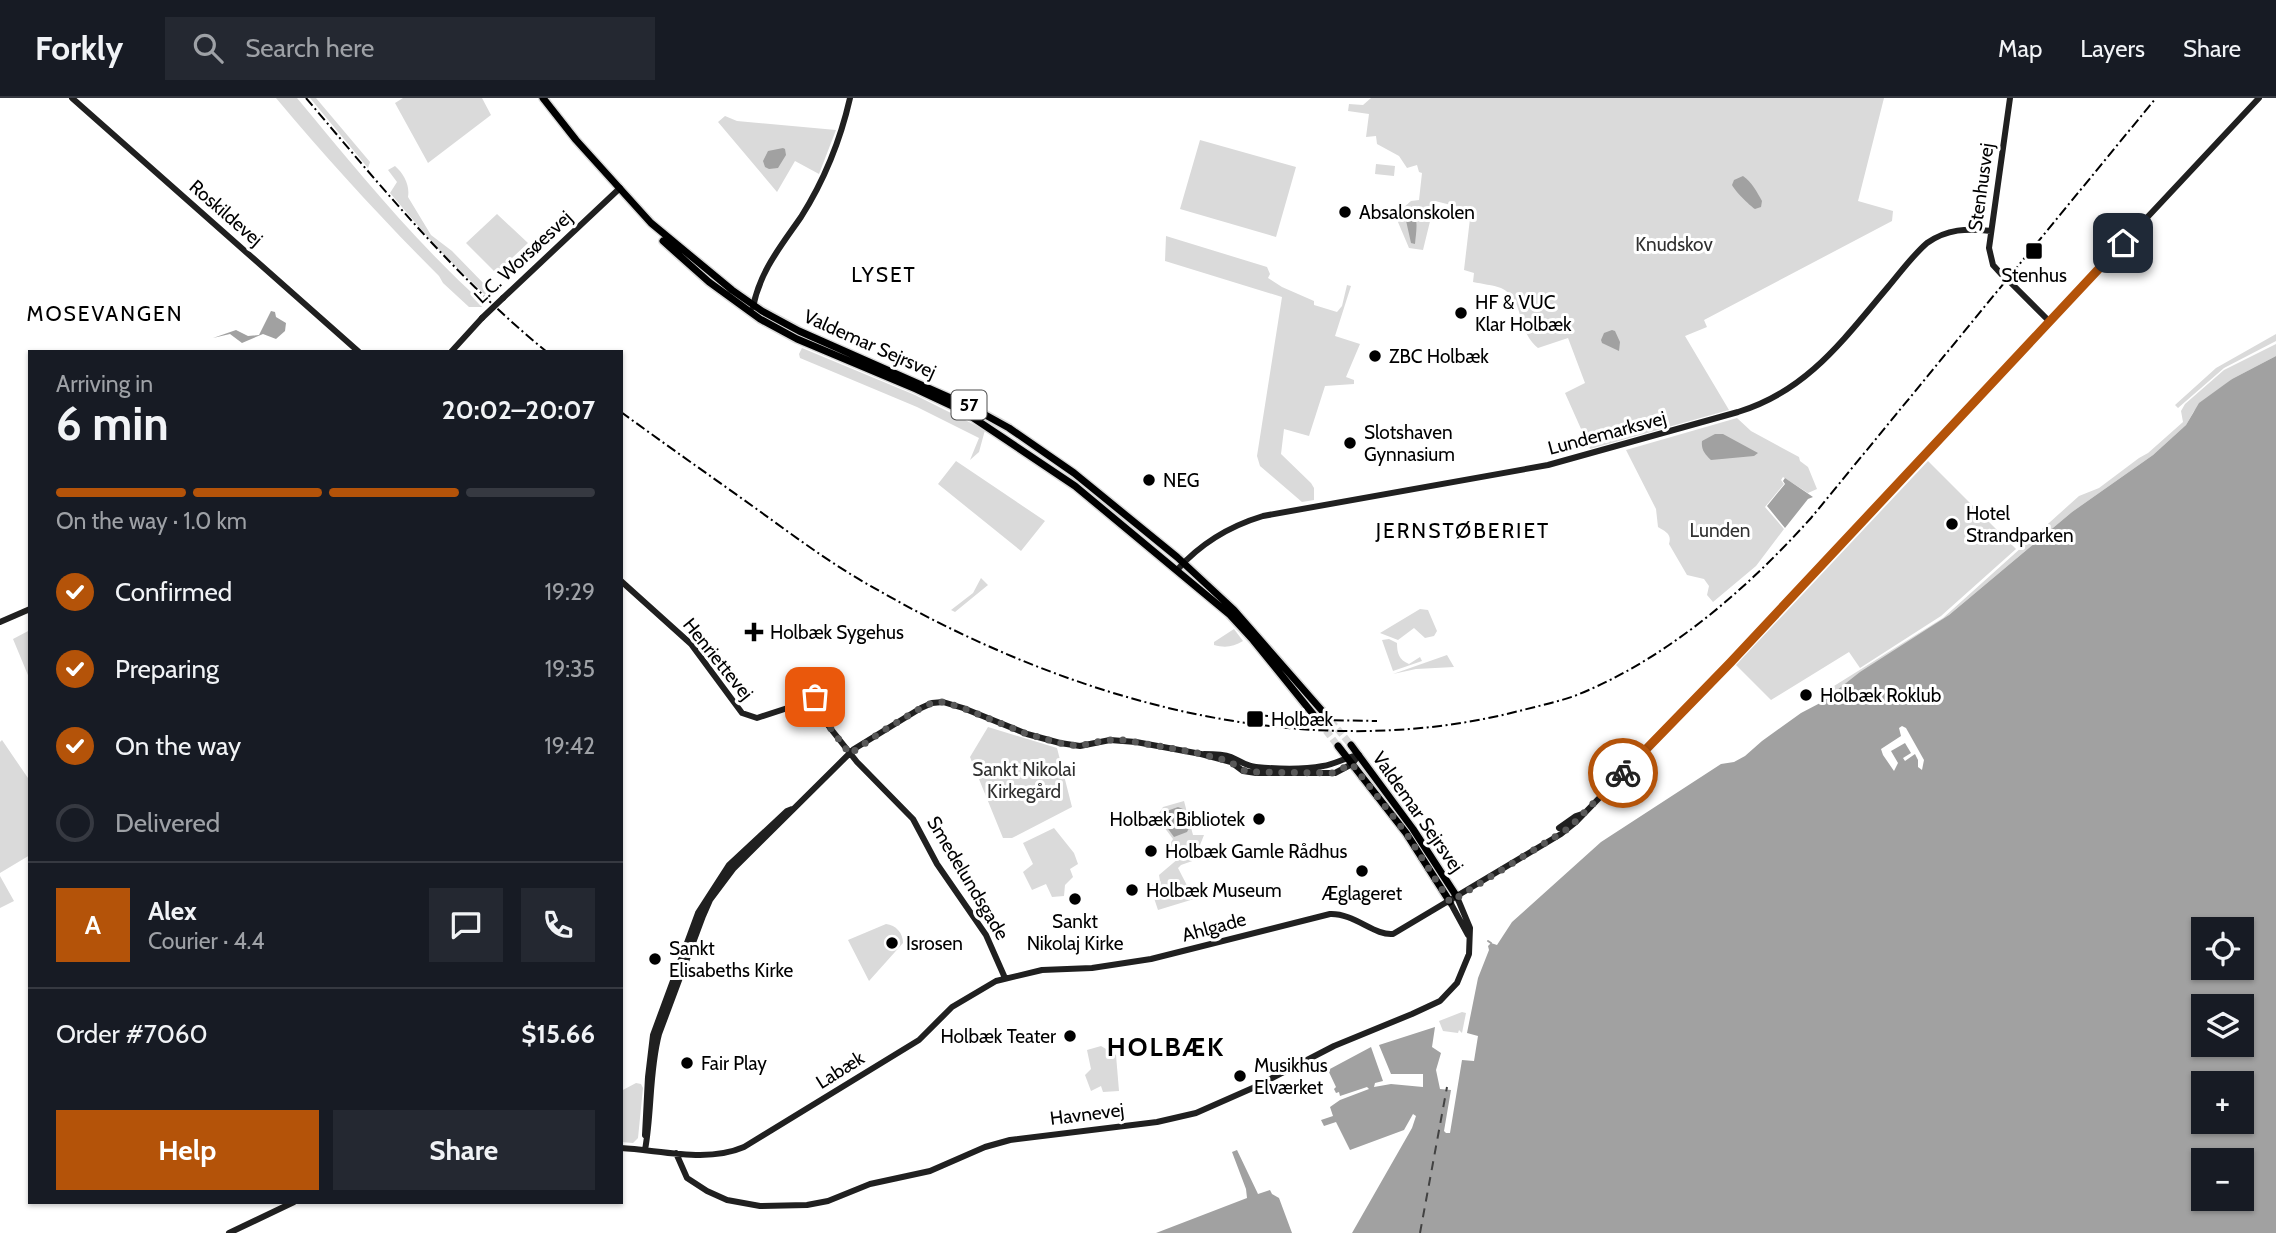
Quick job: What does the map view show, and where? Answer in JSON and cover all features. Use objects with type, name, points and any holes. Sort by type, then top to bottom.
[{"type":"main road","name":"Valdemar Sejrsvej","points":[[541,98],[618,190],[670,240],[752,309],[797,339],[967,413],[1075,486],[1237,623],[1313,714]]},
{"type":"main road","name":"Valdemar Sejrsvej","points":[[752,309],[967,404],[1009,428],[1081,478],[1184,563],[1240,615],[1324,713]]},
{"type":"main road","name":"Valdemar Sejrsvej","points":[[1352,745],[1413,829],[1453,900]]},
{"type":"main road","name":"Valdemar Sejrsvej","points":[[1338,746],[1406,833],[1453,900]]},
{"type":"street","name":"Roskildevej","points":[[72,98],[357,350]]},
{"type":"street","points":[[752,309],[769,262],[801,217],[826,174],[842,133],[850,98]]},
{"type":"street","name":"Stenhusvej","points":[[2010,98],[1991,231],[1990,258],[1994,267],[2049,321]]},
{"type":"street","points":[[1559,828],[1576,816],[1584,814],[1730,663],[2259,98]]},
{"type":"street","name":"L.C. Worsøesvej","points":[[453,350],[482,318],[618,190]]},
{"type":"street","name":"Lundemarksvej","points":[[1177,570],[1197,551],[1225,532],[1261,517],[1548,465],[1622,446],[1763,403],[1794,386],[1824,361],[1927,243],[1957,230],[1991,231]]},
{"type":"street","name":"Henriettevej","points":[[623,583],[693,647],[742,713],[757,718],[803,703]]},
{"type":"street","points":[[0,622],[28,610]]},
{"type":"street","points":[[810,693],[815,697],[813,705],[806,706],[803,697],[810,693]]},
{"type":"street","points":[[645,1150],[646,1100],[656,1035],[692,927],[710,892],[729,865],[744,850],[850,754],[928,704],[951,704],[1027,734],[1070,745],[1119,740],[1202,754],[1231,762],[1243,771],[1256,773],[1332,773],[1352,764],[1359,755]]},
{"type":"street","name":"Smedelundsgade","points":[[813,705],[850,754],[913,818],[944,876],[986,934],[1005,978]]},
{"type":"street","points":[[1202,754],[1226,756],[1242,765],[1259,767],[1321,767],[1347,756],[1359,755]]},
{"type":"street","name":"Ahlgade","points":[[1005,978],[1041,970],[1092,968],[1151,959],[1330,914],[1348,916],[1389,935],[1453,900],[1560,834],[1584,814]]},
{"type":"street","name":"Havnevej","points":[[676,1153],[687,1178],[727,1200],[760,1206],[807,1205],[828,1201],[870,1184],[930,1171],[985,1147],[1010,1140],[1157,1122],[1183,1116],[1238,1095],[1334,1046],[1440,1001],[1462,974],[1469,954],[1468,923],[1453,900]]},
{"type":"street","name":"Labæk","points":[[623,1148],[718,1154],[744,1147],[919,1040],[952,1007],[1005,978]]},
{"type":"street","points":[[229,1233],[290,1204]]},
{"type":"green space","points":[[276,98],[297,98],[410,230],[484,304],[482,307],[469,307],[443,283],[335,167]]},
{"type":"green space","points":[[310,98],[316,98],[370,162],[368,168]]},
{"type":"green space","points":[[403,98],[482,98],[491,115],[428,163],[395,103]]},
{"type":"green space","name":"Knudskov","points":[[1371,98],[1884,98],[1858,201],[1893,211],[1892,221],[1704,320],[1707,327],[1685,336],[1729,410],[1590,449],[1565,393],[1585,383],[1568,338],[1538,348],[1526,332],[1518,307],[1509,293],[1498,287],[1473,282],[1474,273],[1464,270],[1471,210],[1435,201],[1423,250],[1409,248],[1395,215],[1411,201],[1419,200],[1422,173],[1417,165],[1407,168],[1399,156],[1377,144],[1376,136],[1366,137],[1369,114],[1348,111],[1349,104],[1363,105]]},
{"type":"green space","points":[[725,116],[737,121],[836,130],[819,174],[795,161],[777,192],[718,122]]},
{"type":"green space","points":[[1200,140],[1296,167],[1276,237],[1180,209]]},
{"type":"green space","points":[[1376,164],[1395,166],[1394,176],[1375,174]]},
{"type":"green space","points":[[395,166],[406,180],[408,197],[431,235],[452,251],[489,289],[485,295],[437,248],[390,193],[397,182],[388,170]]},
{"type":"green space","points":[[497,214],[528,243],[496,273],[466,243]]},
{"type":"green space","points":[[1166,236],[1267,267],[1270,274],[1268,278],[1282,287],[1314,301],[1314,305],[1337,312],[1342,306],[1347,285],[1351,286],[1335,336],[1360,344],[1346,377],[1354,380],[1354,384],[1325,386],[1309,436],[1284,429],[1281,454],[1311,483],[1314,500],[1302,502],[1260,466],[1257,456],[1282,297],[1165,261]]},
{"type":"green space","points":[[2276,334],[2276,341],[2224,368],[2178,408],[2175,405],[2216,368]]},
{"type":"green space","points":[[2276,344],[2276,356],[2232,379],[2194,411],[2186,425],[2153,455],[2072,512],[1949,615],[1831,695],[1834,686],[1943,618],[2079,496],[2099,488],[2148,453],[2183,422],[2181,411],[2185,404],[2224,370]]},
{"type":"green space","points":[[802,348],[915,395],[985,430],[979,452],[970,460],[979,438],[917,407],[800,358]]},
{"type":"green space","name":"Lunden","points":[[1737,418],[1751,431],[1799,457],[1808,467],[1817,489],[1808,493],[1783,477],[1781,480],[1784,484],[1765,507],[1784,529],[1756,566],[1713,602],[1707,595],[1709,586],[1704,579],[1687,575],[1669,544],[1669,536],[1658,527],[1656,509],[1626,450]]},
{"type":"green space","points":[[956,461],[1045,521],[1021,551],[938,484]]},
{"type":"green space","points":[[1928,461],[2016,549],[1941,616],[1860,668],[1849,652],[1771,700],[1736,665]]},
{"type":"green space","points":[[981,578],[988,585],[955,612],[951,610],[973,593]]},
{"type":"green space","points":[[1420,609],[1428,610],[1437,631],[1434,636],[1425,638],[1414,628],[1398,640],[1380,633]]},
{"type":"green space","points":[[1234,629],[1243,641],[1229,646],[1214,645],[1214,642]]},
{"type":"green space","points":[[28,631],[28,675],[13,639]]},
{"type":"green space","points":[[1389,639],[1397,643],[1399,656],[1409,664],[1420,657],[1422,661],[1393,671],[1382,640]]},
{"type":"green space","points":[[1447,655],[1454,667],[1416,669],[1393,674]]},
{"type":"green space","name":"Sankt Nikolai Kirkegård","points":[[988,727],[1057,748],[1072,807],[1012,838],[1003,838],[970,757]]},
{"type":"green space","points":[[2,740],[28,778],[28,856],[0,873]]},
{"type":"green space","points":[[1184,801],[1193,835],[1204,835],[1198,850],[1198,859],[1178,868],[1194,899],[1158,910],[1150,886],[1160,881],[1159,875],[1179,858],[1170,844],[1173,839],[1161,823],[1159,813],[1163,807]]},
{"type":"green space","points":[[1054,828],[1074,853],[1078,864],[1070,869],[1073,877],[1065,885],[1064,896],[1052,897],[1046,884],[1032,890],[1023,872],[1033,864],[1023,843]]},
{"type":"green space","points":[[0,876],[14,901],[0,908]]},
{"type":"green space","points":[[886,924],[898,930],[903,943],[869,981],[848,940]]},
{"type":"green space","points":[[1466,1013],[1462,1033],[1459,1030],[1458,1033],[1443,1031],[1439,1021]]},
{"type":"green space","points":[[1101,1046],[1116,1055],[1119,1091],[1103,1092],[1101,1086],[1091,1091],[1085,1075],[1091,1069],[1087,1050]]},
{"type":"green space","points":[[636,1083],[643,1088],[638,1138],[633,1143],[623,1142],[623,1090]]},
{"type":"shaded area","points":[[783,148],[786,155],[778,168],[765,167],[763,161],[768,151]]},
{"type":"shaded area","points":[[1743,176],[1758,194],[1762,201],[1761,207],[1752,207],[1732,185],[1734,180]]},
{"type":"shaded area","points":[[1409,206],[1416,219],[1415,244],[1411,243],[1402,213],[1402,210]]},
{"type":"shaded area","points":[[271,311],[286,323],[285,331],[276,339],[263,334],[242,343],[230,334],[213,338],[236,330],[248,336],[259,335]]},
{"type":"shaded area","points":[[1612,330],[1620,342],[1619,351],[1601,340],[1604,333]]},
{"type":"shaded area","points":[[2276,356],[2276,1233],[1352,1233],[1412,1128],[1416,1116],[1413,1114],[1404,1130],[1350,1150],[1336,1122],[1324,1126],[1321,1120],[1333,1116],[1330,1107],[1340,1100],[1369,1089],[1367,1087],[1340,1096],[1334,1089],[1336,1087],[1328,1070],[1371,1047],[1383,1081],[1375,1083],[1374,1087],[1391,1084],[1423,1087],[1423,1074],[1391,1074],[1379,1045],[1435,1027],[1432,1047],[1441,1053],[1436,1070],[1440,1089],[1451,1090],[1444,1131],[1450,1133],[1462,1060],[1474,1061],[1478,1036],[1467,1033],[1478,978],[1489,950],[1488,946],[1491,943],[1497,945],[1512,922],[1601,842],[1721,764],[1734,762],[1745,756],[1860,672],[1949,615],[2072,512],[2153,455],[2186,425],[2199,403],[2232,379]]},
{"type":"shaded area","points":[[1715,434],[1723,434],[1758,453],[1754,456],[1711,460],[1704,452],[1702,441]]},
{"type":"shaded area","points":[[1785,478],[1813,497],[1808,499],[1785,528],[1767,506],[1785,484]]},
{"type":"shaded area","points":[[1178,807],[1183,809],[1189,828],[1187,832],[1174,837],[1163,822],[1162,815]]},
{"type":"shaded area","points":[[1237,1150],[1258,1194],[1270,1190],[1279,1198],[1292,1233],[1156,1233],[1247,1198],[1232,1152]]},
{"type":"pier","points":[[1899,728],[1906,728],[1924,760],[1922,770],[1918,767],[1915,754],[1905,761],[1903,758],[1911,753],[1905,743],[1891,751],[1898,763],[1894,771],[1883,755],[1881,749],[1901,736]]},
{"type":"ferry route","points":[[1420,1233],[1447,1087]]},
{"type":"tunnel","points":[[1324,713],[1351,745]]},
{"type":"tunnel","points":[[1313,714],[1338,746]]},
{"type":"railway","points":[[306,98],[451,263],[545,350]]},
{"type":"railway","points":[[623,413],[812,549],[869,585],[943,625],[1021,660],[1101,689],[1183,711],[1267,726],[1351,731],[1435,727],[1519,711],[1577,695],[1643,662],[1704,620],[1760,571],[1811,518],[2156,98]]},
{"type":"railway","points":[[1258,715],[1314,720],[1377,721]]},
{"type":"way so far","points":[[815,697],[813,705],[850,754],[921,708],[943,702],[1027,734],[1060,743],[1078,746],[1098,741],[1123,740],[1202,754],[1231,762],[1249,772],[1321,774],[1338,772],[1352,764],[1406,833],[1450,902],[1569,828],[1623,773]]},
{"type":"place","name":"Absalonskolen","points":[[1345,212]]},
{"type":"place","name":"Stenhus","points":[[2034,251]]},
{"type":"place","name":"HF & VUC Klar Holbæk","points":[[1461,313]]},
{"type":"place","name":"ZBC Holbæk","points":[[1375,356]]},
{"type":"place","name":"Slotshaven Gynnasium","points":[[1350,443]]},
{"type":"place","name":"NEG","points":[[1149,480]]},
{"type":"place","name":"Hotel Strandparken","points":[[1952,524]]},
{"type":"place","name":"Holbæk Sygehus","points":[[754,632]]},
{"type":"place","name":"Holbæk Roklub","points":[[1806,695]]},
{"type":"place","name":"Holbæk","points":[[1255,719]]},
{"type":"place","name":"Holbæk Bibliotek","points":[[1259,819]]},
{"type":"place","name":"Holbæk Gamle Rådhus","points":[[1151,851]]},
{"type":"place","name":"Æglageret","points":[[1362,871]]},
{"type":"place","name":"Holbæk Museum","points":[[1132,890]]},
{"type":"place","name":"Sankt Nikolaj Kirke","points":[[1075,899]]},
{"type":"place","name":"Isrosen","points":[[892,943]]},
{"type":"place","name":"Sankt Elisabeths Kirke","points":[[655,959]]},
{"type":"place","name":"Holbæk Teater","points":[[1070,1036]]},
{"type":"place","name":"Fair Play","points":[[687,1063]]},
{"type":"place","name":"Musikhus Elværket","points":[[1240,1076]]},
{"type":"district","name":"LYSET","points":[[884,274]]},
{"type":"district","name":"MOSEVANGEN","points":[[105,313]]},
{"type":"district","name":"JERNSTØBERIET","points":[[1463,530]]},
{"type":"district","name":"HOLBÆK","points":[[1166,1047]]},
{"type":"route","points":[[1623,773],[1730,663],[2123,243]]}]
